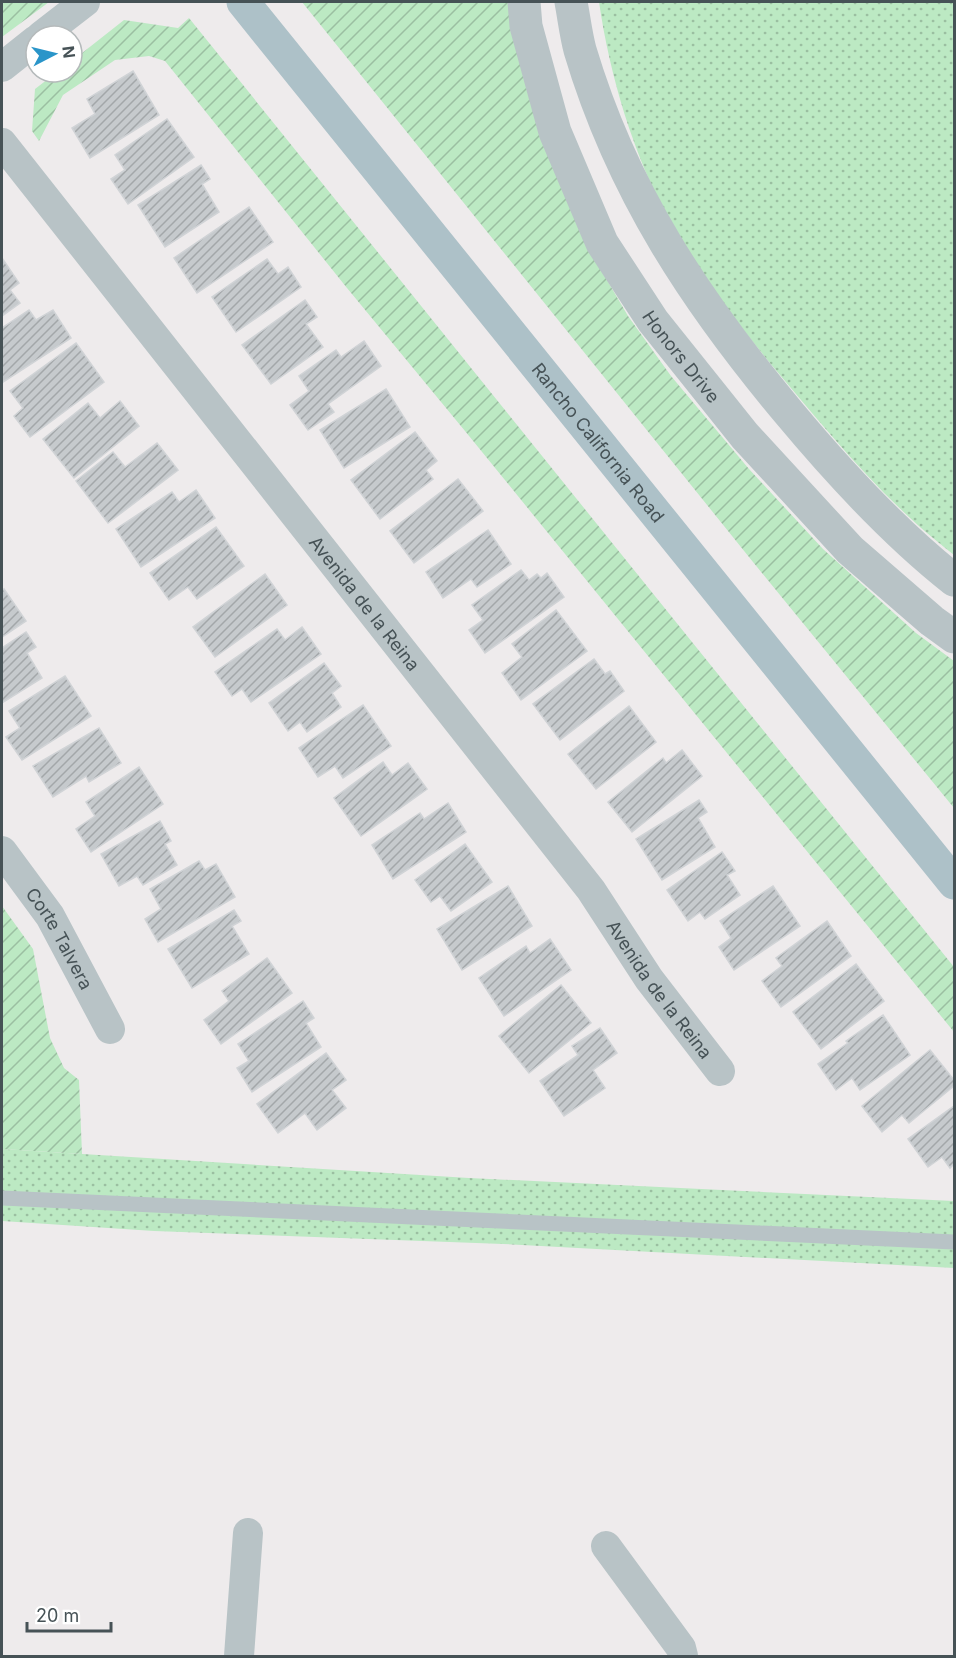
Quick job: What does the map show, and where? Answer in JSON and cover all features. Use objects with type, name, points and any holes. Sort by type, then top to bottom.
[{"type":"main road","name":"Rancho California Road","points":[[243,2],[954,883]]},
{"type":"street","points":[[57,24],[85,2]]},
{"type":"street","name":"Honors Drive","points":[[524,2],[526,26],[555,132],[602,243],[653,321],[745,436],[850,550],[932,621],[954,637]]},
{"type":"street","points":[[571,2],[580,48],[613,141],[632,184],[688,282],[730,339],[822,453],[877,511],[954,580]]},
{"type":"street","points":[[2,67],[24,50]]},
{"type":"street","name":"Avenida de la Reina","points":[[2,143],[591,890],[649,979],[720,1071]]},
{"type":"street","name":"Corte Talvera","points":[[2,851],[51,916],[110,1029]]},
{"type":"street","points":[[238,1656],[248,1533]]},
{"type":"street","points":[[606,1546],[681,1648],[682,1656]]},
{"type":"lane","points":[[2,1198],[954,1242]]},
{"type":"green space","points":[[2,2],[49,2],[2,37]]},
{"type":"green space","points":[[302,2],[514,2],[593,256],[628,316],[671,376],[749,469],[823,549],[916,633],[954,661],[954,808],[753,562]]},
{"type":"green space","points":[[599,2],[954,2],[954,555],[890,499],[837,442],[742,328],[679,240],[644,169],[634,142],[616,86]]},
{"type":"green space","points":[[189,18],[954,967],[954,1032],[347,288],[165,61],[149,56],[115,60],[84,81],[84,52],[124,20],[178,28]]},
{"type":"green space","points":[[41,84],[79,84],[63,95],[39,141],[32,131],[35,89]]},
{"type":"green space","points":[[2,906],[33,949],[50,1038],[64,1068],[79,1080],[82,1154],[2,1149]]},
{"type":"green space","points":[[2,1149],[469,1178],[954,1201],[954,1268],[503,1244],[154,1231],[2,1221]]},
{"type":"building","points":[[133,71],[159,115],[90,158],[72,128],[95,114],[87,99]]},
{"type":"building","points":[[167,119],[194,157],[128,204],[111,179],[125,170],[115,155]]},
{"type":"building","points":[[201,165],[210,179],[202,184],[219,212],[165,247],[138,205]]},
{"type":"building","points":[[249,207],[273,242],[197,293],[174,258]]},
{"type":"building","points":[[2,258],[19,283],[10,290],[20,303],[2,316]]},
{"type":"building","points":[[267,259],[278,274],[288,267],[301,287],[236,332],[212,297]]},
{"type":"building","points":[[305,300],[317,317],[306,324],[323,347],[271,384],[242,345]]},
{"type":"building","points":[[29,310],[36,320],[53,310],[71,338],[3,382],[2,328]]},
{"type":"building","points":[[364,341],[381,366],[328,404],[334,412],[308,430],[290,405],[309,391],[299,376],[336,350],[341,357]]},
{"type":"building","points":[[76,343],[104,382],[30,437],[14,416],[23,408],[10,391]]},
{"type":"building","points":[[386,389],[410,427],[344,468],[320,430]]},
{"type":"building","points":[[120,401],[139,426],[74,478],[43,439],[88,403],[100,418]]},
{"type":"building","points":[[415,432],[437,461],[426,470],[433,479],[380,519],[351,480]]},
{"type":"building","points":[[157,443],[178,470],[108,523],[76,481],[113,452],[125,467]]},
{"type":"building","points":[[458,479],[483,511],[414,563],[390,531]]},
{"type":"building","points":[[196,490],[215,518],[141,567],[116,529],[172,492],[179,502]]},
{"type":"building","points":[[216,527],[244,566],[197,599],[188,587],[169,600],[150,573]]},
{"type":"building","points":[[488,530],[511,564],[477,587],[471,579],[443,598],[426,572]]},
{"type":"building","points":[[521,570],[529,580],[537,574],[541,578],[547,573],[564,597],[485,653],[469,630],[483,620],[472,605]]},
{"type":"building","points":[[265,574],[287,605],[215,657],[193,627]]},
{"type":"building","points":[[4,589],[26,621],[2,637],[2,591]]},
{"type":"building","points":[[556,610],[587,651],[521,700],[502,673],[522,657],[512,644]]},
{"type":"building","points":[[302,627],[321,654],[251,702],[242,689],[232,696],[215,672],[277,629],[285,640]]},
{"type":"building","points":[[26,632],[36,647],[27,653],[42,678],[2,703],[2,648]]},
{"type":"building","points":[[594,659],[605,674],[610,671],[624,691],[560,740],[533,704]]},
{"type":"building","points":[[324,663],[341,686],[332,693],[341,707],[307,732],[300,722],[288,731],[269,703]]},
{"type":"building","points":[[65,676],[91,716],[22,760],[6,737],[20,728],[9,711]]},
{"type":"building","points":[[363,705],[391,746],[343,778],[335,766],[318,777],[299,748]]},
{"type":"building","points":[[629,706],[656,742],[596,789],[568,754]]},
{"type":"building","points":[[99,728],[121,763],[89,782],[86,776],[53,797],[33,766]]},
{"type":"building","points":[[682,750],[702,776],[632,832],[608,802],[663,758],[666,763]]},
{"type":"building","points":[[383,762],[392,775],[408,763],[427,789],[361,836],[334,798]]},
{"type":"building","points":[[139,767],[163,804],[91,852],[76,829],[95,816],[86,802]]},
{"type":"building","points":[[699,800],[707,812],[698,818],[715,847],[662,880],[636,839]]},
{"type":"building","points":[[448,803],[466,832],[393,879],[372,845],[420,813],[424,819]]},
{"type":"building","points":[[160,821],[171,841],[165,844],[177,865],[143,885],[137,876],[119,886],[101,854]]},
{"type":"building","points":[[465,844],[492,882],[451,911],[440,896],[431,902],[415,880]]},
{"type":"building","points":[[722,852],[735,871],[727,875],[740,895],[705,919],[700,912],[688,921],[667,890]]},
{"type":"building","points":[[199,861],[205,870],[216,864],[235,897],[158,942],[145,919],[161,909],[150,889]]},
{"type":"building","points":[[508,886],[532,926],[462,970],[437,929]]},
{"type":"building","points":[[773,886],[800,926],[734,970],[719,947],[731,938],[720,921]]},
{"type":"building","points":[[234,910],[241,921],[232,926],[249,954],[192,988],[168,949]]},
{"type":"building","points":[[827,921],[851,956],[781,1007],[762,981],[782,966],[776,958]]},
{"type":"building","points":[[550,939],[571,970],[504,1016],[479,978],[526,946],[530,953]]},
{"type":"building","points":[[267,958],[292,993],[221,1044],[204,1020],[229,1001],[222,991]]},
{"type":"building","points":[[856,964],[884,1001],[821,1049],[793,1012]]},
{"type":"building","points":[[561,985],[591,1023],[529,1073],[499,1036]]},
{"type":"building","points":[[303,1001],[314,1018],[306,1023],[321,1047],[252,1092],[237,1068],[249,1061],[238,1044]]},
{"type":"building","points":[[883,1015],[910,1055],[860,1090],[852,1078],[836,1090],[818,1064]]},
{"type":"building","points":[[600,1028],[617,1053],[593,1070],[605,1088],[564,1116],[540,1081],[578,1055],[572,1046]]},
{"type":"building","points":[[930,1050],[954,1080],[954,1086],[909,1123],[902,1115],[882,1132],[862,1106]]},
{"type":"building","points":[[326,1053],[346,1080],[332,1090],[346,1108],[317,1130],[305,1113],[278,1133],[257,1104]]},
{"type":"building","points":[[954,1106],[954,1164],[950,1168],[942,1157],[928,1167],[908,1139]]}]
